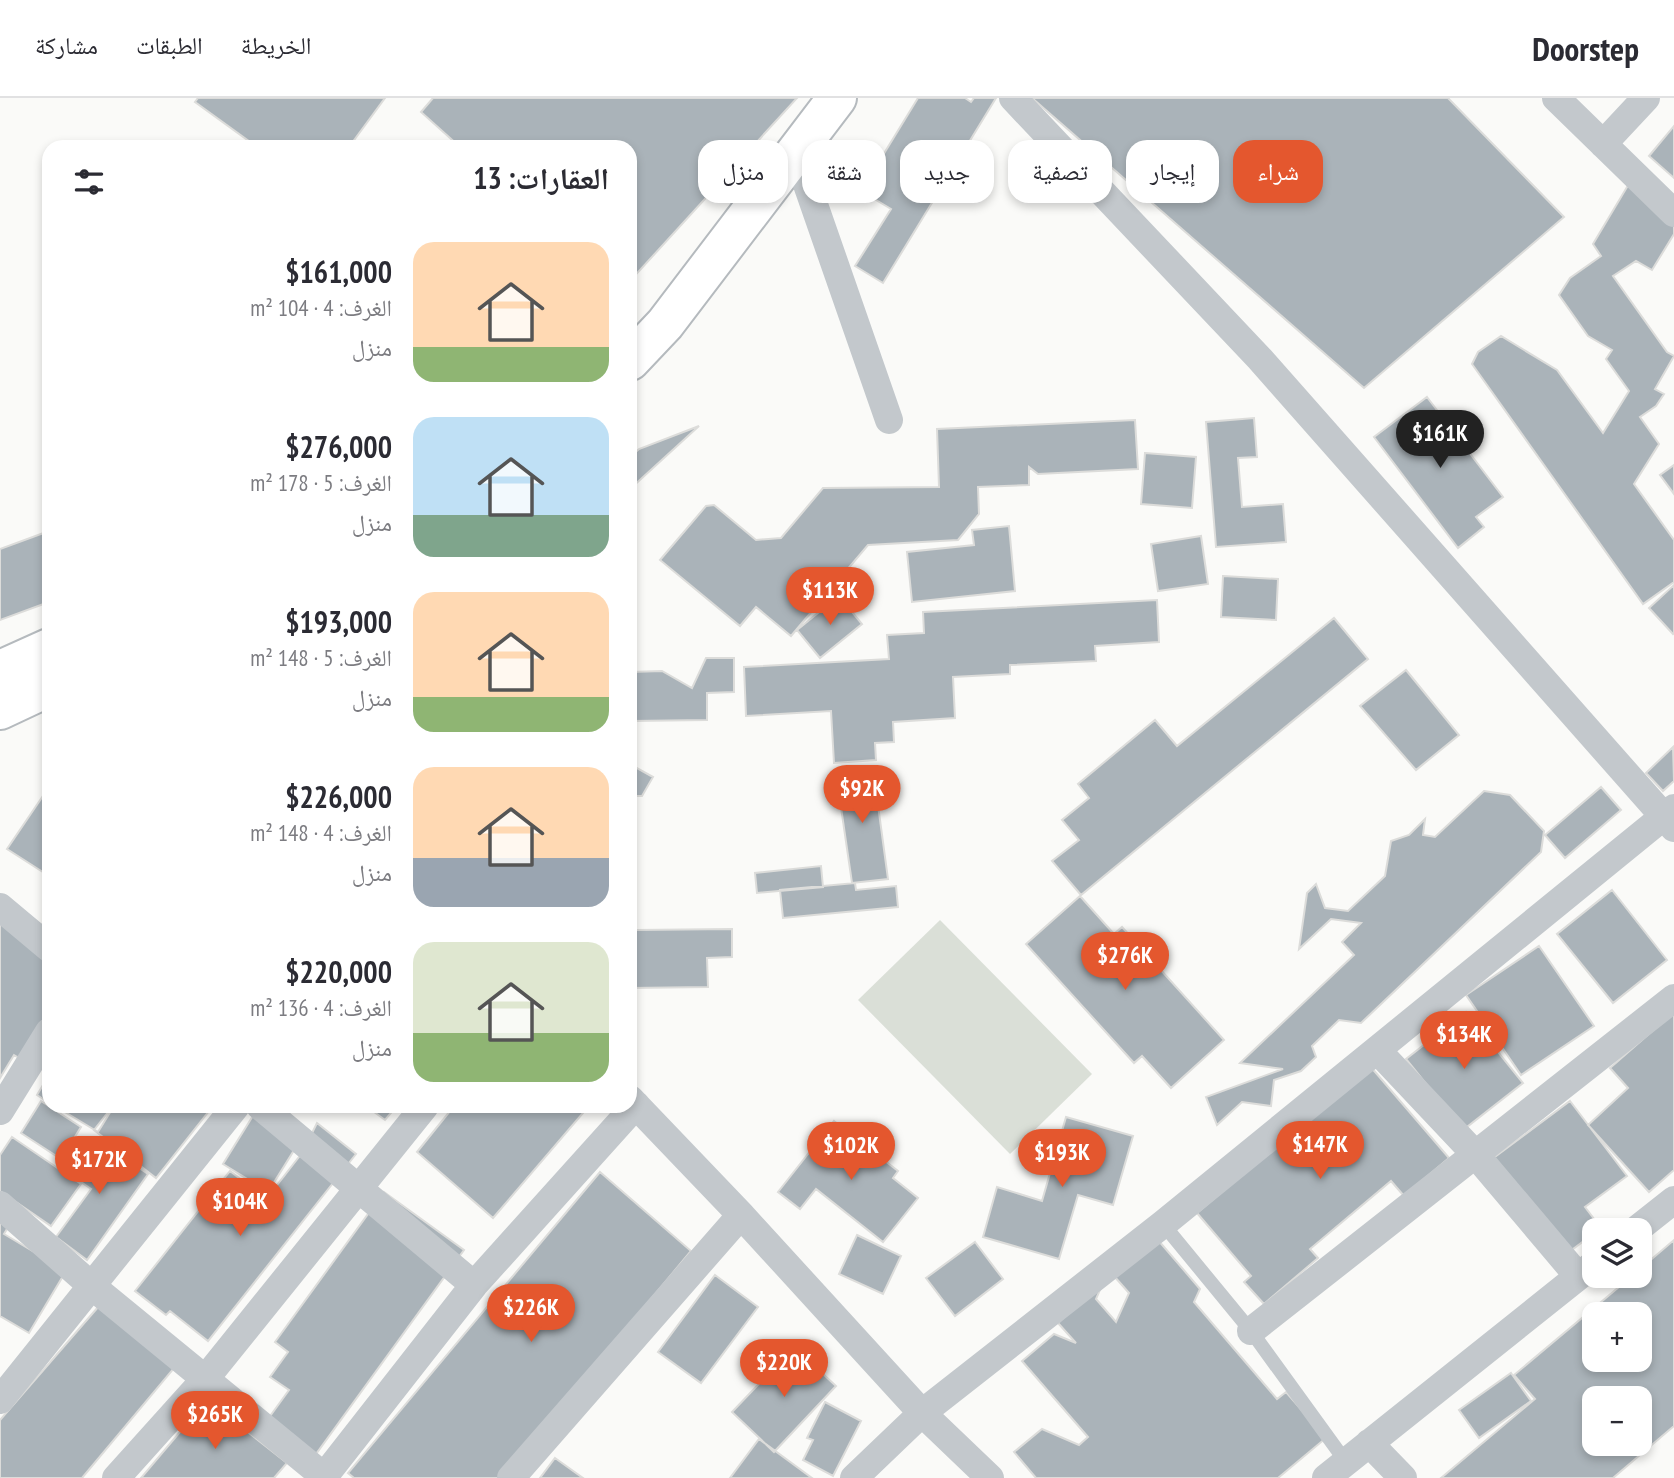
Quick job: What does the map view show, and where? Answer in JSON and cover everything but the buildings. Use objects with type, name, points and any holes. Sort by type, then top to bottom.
[{"type":"main road","points":[[637,354],[665,324],[837,98]]},
{"type":"main road","points":[[0,670],[42,651]]},
{"type":"main road","points":[[0,710],[42,690]]},
{"type":"street","points":[[854,1478],[922,1413],[1671,818],[1260,359],[1013,98]]},
{"type":"street","points":[[1556,98],[1674,213]]},
{"type":"street","points":[[1603,144],[1646,98]]},
{"type":"street","points":[[795,150],[888,420]]},
{"type":"street","points":[[0,907],[42,942]]},
{"type":"street","points":[[1251,1331],[1674,998]]},
{"type":"street","points":[[0,1111],[42,1043]]},
{"type":"street","points":[[1377,1050],[1582,1266]]},
{"type":"street","points":[[637,1106],[741,1215],[922,1413],[990,1478]]},
{"type":"street","points":[[0,1400],[230,1113]]},
{"type":"street","points":[[269,1113],[474,1285]]},
{"type":"street","points":[[116,1478],[206,1378],[419,1113]]},
{"type":"street","points":[[0,1205],[93,1287],[324,1478],[474,1285],[623,1113]]},
{"type":"street","points":[[1652,1219],[1673,1204]]},
{"type":"street","points":[[510,1478],[741,1215]]},
{"type":"street","points":[[1336,1470],[1582,1273]]},
{"type":"street","points":[[1369,1443],[1403,1478]]},
{"type":"lane","points":[[1163,1224],[1251,1331],[1336,1470]]},
{"type":"shaded area","points":[[940,920],[1092,1074],[1010,1154],[858,1000]]}]
